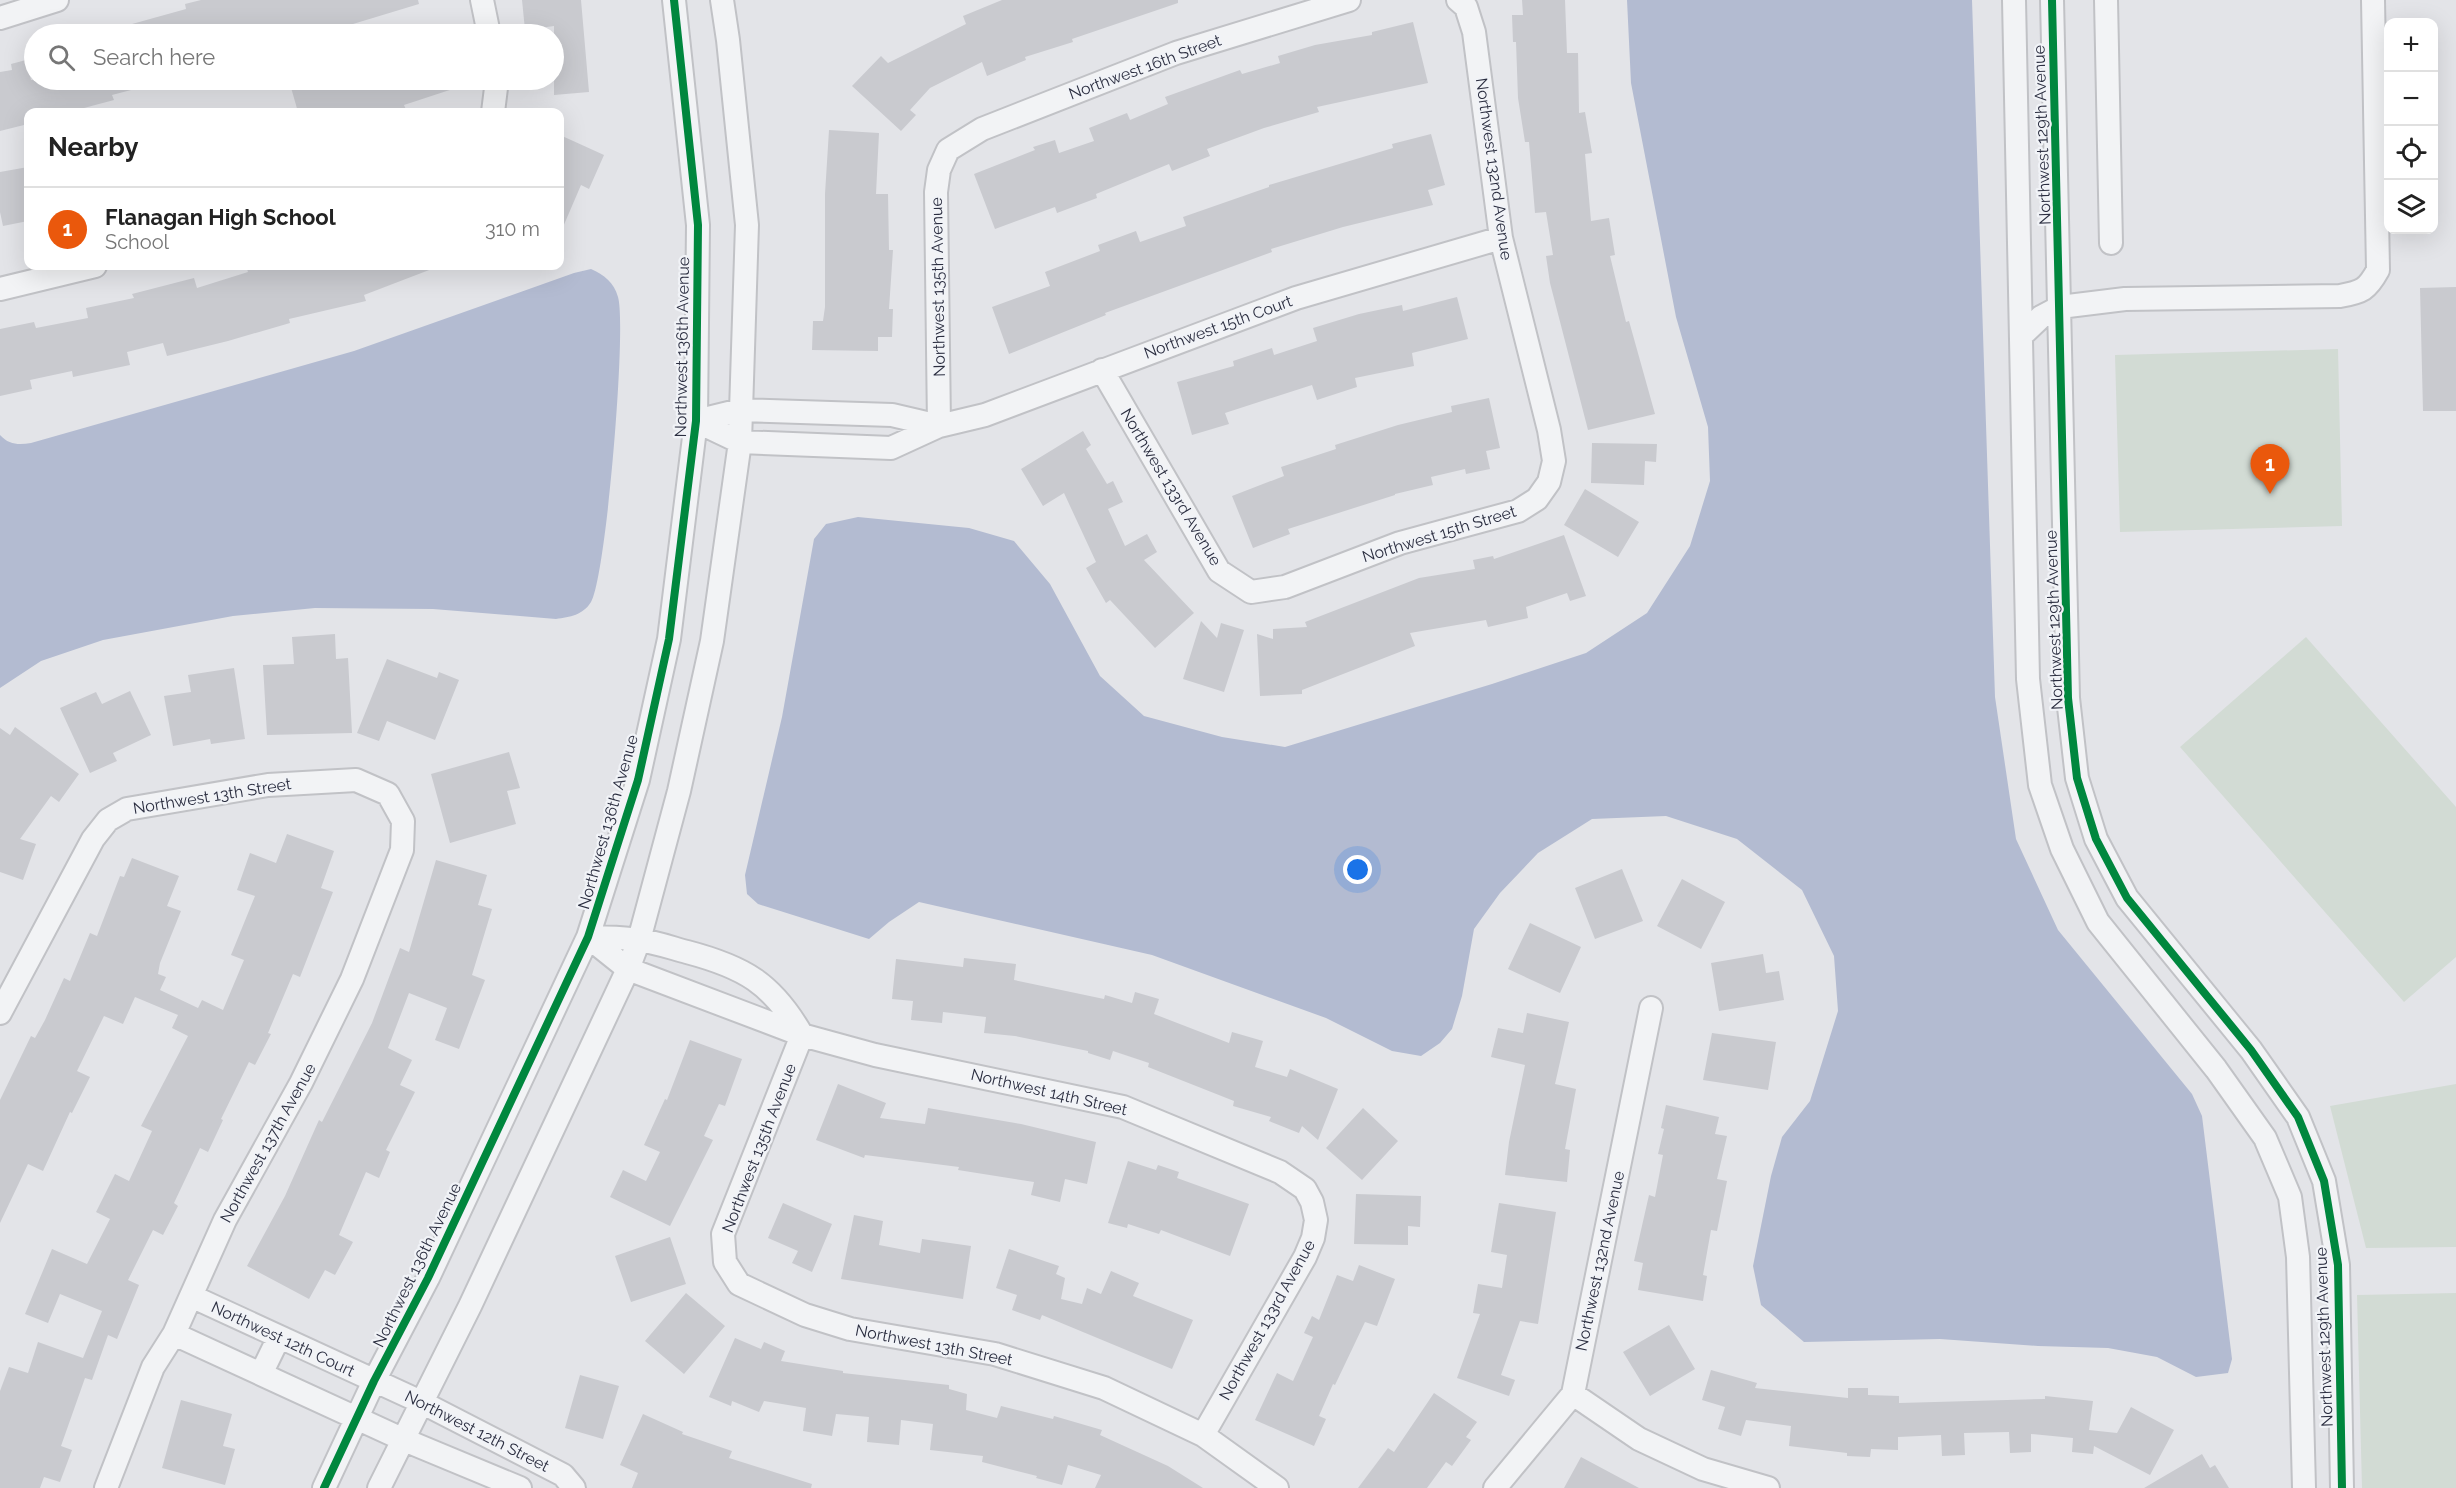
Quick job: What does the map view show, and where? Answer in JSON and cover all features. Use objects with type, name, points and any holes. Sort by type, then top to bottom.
[{"type":"street","points":[[0,18],[57,0]]},
{"type":"street","points":[[483,0],[487,24]]},
{"type":"street","name":"Northwest 136th Avenue","points":[[324,1488],[374,1381],[428,1278],[588,937],[638,780],[669,639],[696,421],[698,225],[674,0]]},
{"type":"street","points":[[379,1488],[470,1306],[628,969],[639,940],[679,791],[712,641],[740,442],[747,225],[722,0]]},
{"type":"street","name":"Northwest 16th Street","points":[[948,150],[982,129],[1176,53],[1349,0]]},
{"type":"street","name":"Northwest 132nd Avenue","points":[[1458,0],[1466,7],[1474,32],[1501,238],[1549,430],[1554,461],[1549,482]]},
{"type":"street","name":"Northwest 129th Avenue","points":[[2014,0],[2028,679],[2040,785],[2062,849],[2098,922],[2216,1069],[2265,1138],[2290,1197],[2298,1257],[2304,1488]]},
{"type":"street","name":"Northwest 129th Avenue","points":[[2052,0],[2068,698],[2077,778],[2096,839],[2127,898],[2251,1050],[2298,1117],[2324,1181],[2338,1265],[2342,1488]]},
{"type":"street","points":[[2106,0],[2111,243]]},
{"type":"street","points":[[2022,335],[2041,317],[2060,307],[2125,299],[2340,296],[2361,292],[2371,283],[2378,270],[2373,0]]},
{"type":"street","points":[[494,108],[496,90]]},
{"type":"street","name":"Northwest 135th Avenue","points":[[939,426],[936,192],[939,170],[948,150]]},
{"type":"street","name":"Northwest 15th Court","points":[[696,421],[740,442],[891,448],[939,426],[986,415],[1296,298],[1501,238]]},
{"type":"street","points":[[0,289],[78,270]]},
{"type":"street","name":"Northwest 133rd Avenue","points":[[1102,370],[1220,570],[1251,592]]},
{"type":"street","name":"Northwest 15th Court","points":[[696,421],[741,410],[892,415],[939,426]]},
{"type":"street","name":"Northwest 15th Street","points":[[1251,592],[1285,587],[1400,543],[1518,512],[1538,499],[1549,482]]},
{"type":"street","name":"Northwest 13th Street","points":[[0,1013],[93,839],[108,820],[127,809],[268,785],[356,780],[388,794]]},
{"type":"street","name":"Northwest 137th Avenue","points":[[106,1488],[153,1367],[174,1334],[225,1220],[301,1083],[360,957],[402,850],[403,821],[388,794]]},
{"type":"street","points":[[588,937],[639,940],[712,958],[749,975],[780,1001],[802,1035]]},
{"type":"street","name":"Northwest 14th Street","points":[[588,937],[628,969],[802,1035],[875,1055],[1123,1107],[1280,1172],[1305,1189],[1312,1202]]},
{"type":"street","name":"Northwest 132nd Avenue","points":[[1495,1488],[1573,1394],[1651,1008]]},
{"type":"street","name":"Northwest 135th Avenue","points":[[725,1262],[723,1234],[802,1035]]},
{"type":"street","name":"Northwest 133rd Avenue","points":[[1203,1435],[1305,1257],[1313,1238],[1316,1220],[1312,1202]]},
{"type":"street","name":"Northwest 13th Street","points":[[725,1262],[740,1284],[805,1315],[850,1329],[995,1354],[1104,1388],[1203,1435],[1276,1488]]},
{"type":"street","name":"Northwest 12th Court","points":[[191,1296],[374,1381]]},
{"type":"street","points":[[174,1334],[357,1418]]},
{"type":"street","points":[[261,1374],[279,1337]]},
{"type":"street","name":"Northwest 12th Street","points":[[374,1381],[421,1402],[563,1475],[574,1488]]},
{"type":"street","points":[[1573,1394],[1640,1439],[1703,1470],[1768,1488]]},
{"type":"street","name":"Northwest 12th Street","points":[[357,1418],[520,1488]]},
{"type":"shaded area","points":[[2338,349],[2342,526],[2120,532],[2115,355]]},
{"type":"shaded area","points":[[2306,637],[2456,807],[2456,957],[2404,1002],[2180,747]]},
{"type":"shaded area","points":[[2456,1084],[2456,1247],[2366,1248],[2330,1106]]},
{"type":"shaded area","points":[[2456,1293],[2456,1488],[2362,1488],[2357,1295]]},
{"type":"water","points":[[1627,0],[1972,0],[1995,697],[2016,839],[2058,930],[2192,1094],[2202,1116],[2232,1359],[2228,1373],[2196,1377],[2157,1357],[2108,1348],[1940,1339],[1804,1342],[1761,1305],[1753,1266],[1771,1176],[1782,1137],[1810,1101],[1838,1011],[1834,956],[1802,890],[1737,839],[1666,816],[1592,819],[1538,853],[1500,893],[1474,929],[1462,996],[1452,1029],[1440,1043],[1421,1056],[1392,1051],[1326,1018],[1152,955],[919,902],[869,939],[758,904],[747,894],[745,875],[782,717],[814,539],[826,524],[858,517],[969,528],[1014,541],[1050,584],[1100,676],[1144,716],[1222,737],[1285,747],[1586,653],[1647,613],[1690,546],[1710,481],[1708,427],[1676,317],[1631,83]]},
{"type":"water","points":[[591,269],[608,280],[618,297],[620,354],[614,452],[603,548],[591,602],[580,613],[556,619],[433,609],[315,608],[233,616],[103,640],[41,661],[0,688],[0,435],[14,444],[31,443],[354,351]]},
{"type":"building","points":[[201,0],[418,0],[419,4],[353,24],[132,24],[186,9],[185,4]]},
{"type":"building","points":[[522,0],[581,0],[589,92],[554,95],[554,90],[564,90],[564,24],[524,24]]},
{"type":"building","points":[[1002,0],[1178,0],[1178,3],[1072,39],[1073,42],[1025,57],[1026,60],[987,76],[982,62],[930,88],[910,110],[916,115],[901,131],[852,86],[881,56],[888,63],[966,24],[963,16]]},
{"type":"building","points":[[1522,0],[1565,0],[1567,53],[1578,53],[1579,113],[1585,112],[1592,153],[1585,154],[1591,221],[1609,218],[1615,255],[1610,256],[1626,322],[1629,321],[1655,414],[1588,430],[1550,283],[1546,256],[1553,255],[1546,212],[1535,213],[1529,142],[1525,142],[1518,98],[1516,42],[1513,42],[1512,15],[1523,15]]},
{"type":"building","points":[[1413,22],[1428,83],[1317,107],[1319,112],[1264,128],[1207,149],[1210,156],[1172,171],[1169,164],[1096,194],[1097,198],[1057,213],[1055,207],[995,229],[974,174],[1035,150],[1033,147],[1055,140],[1059,153],[1094,141],[1089,128],[1127,113],[1130,120],[1168,104],[1165,97],[1240,70],[1242,74],[1280,63],[1278,56],[1315,45],[1372,35],[1372,32]]},
{"type":"building","points":[[24,61],[24,90],[131,90],[112,95],[114,100],[84,108],[24,108],[24,125],[0,131],[0,72],[12,70],[11,64]]},
{"type":"building","points":[[292,90],[450,90],[404,105],[405,108],[297,108]]},
{"type":"building","points":[[829,130],[879,133],[876,194],[888,194],[889,250],[893,250],[889,309],[893,309],[892,337],[878,337],[878,351],[812,350],[813,321],[823,321],[825,307],[825,194]]},
{"type":"building","points":[[1431,134],[1445,185],[1428,190],[1433,205],[1343,227],[1271,249],[1272,252],[1105,313],[1106,315],[1009,354],[992,307],[1050,286],[1045,272],[1100,251],[1098,245],[1136,231],[1140,242],[1186,226],[1183,217],[1269,187],[1269,185],[1393,148],[1392,144]]},
{"type":"building","points":[[564,137],[604,155],[589,189],[581,185],[564,225]]},
{"type":"building","points":[[24,168],[24,222],[3,226],[0,212],[0,172]]},
{"type":"building","points":[[247,270],[429,270],[364,295],[366,301],[289,319],[290,323],[167,356],[163,343],[127,352],[130,365],[73,377],[72,371],[30,380],[32,389],[0,396],[0,329],[34,322],[36,328],[88,318],[86,308],[134,298],[132,294],[194,278],[197,288],[248,272]]},
{"type":"building","points":[[2456,287],[2456,411],[2423,411],[2420,288]]},
{"type":"building","points":[[1457,297],[1468,339],[1412,353],[1414,366],[1355,378],[1357,387],[1317,400],[1312,385],[1225,413],[1229,424],[1192,435],[1177,382],[1234,366],[1233,361],[1272,348],[1274,355],[1317,341],[1313,328],[1359,314],[1402,305],[1403,311]]},
{"type":"building","points":[[1489,398],[1500,448],[1486,451],[1490,469],[1466,474],[1465,469],[1431,477],[1433,485],[1395,494],[1288,529],[1290,534],[1253,548],[1232,496],[1284,476],[1281,467],[1336,449],[1335,445],[1398,425],[1452,412],[1451,406]]},
{"type":"building","points":[[1083,431],[1091,445],[1086,449],[1107,484],[1113,481],[1123,502],[1108,509],[1125,546],[1147,534],[1157,552],[1144,560],[1194,613],[1155,648],[1110,600],[1106,603],[1086,568],[1096,562],[1064,493],[1043,506],[1021,469]]},
{"type":"building","points":[[1592,443],[1657,444],[1656,462],[1645,461],[1644,485],[1591,483]]},
{"type":"building","points":[[1585,489],[1639,522],[1618,557],[1564,525]]},
{"type":"building","points":[[1564,535],[1586,596],[1570,601],[1567,593],[1526,607],[1528,618],[1488,627],[1486,620],[1410,633],[1415,646],[1302,690],[1302,694],[1260,696],[1257,634],[1273,639],[1273,629],[1307,627],[1305,622],[1419,578],[1475,569],[1473,560],[1493,556],[1494,559]]},
{"type":"building","points":[[1201,621],[1217,638],[1221,623],[1244,630],[1224,692],[1183,679]]},
{"type":"building","points":[[335,634],[336,659],[348,658],[352,733],[267,735],[263,665],[294,664],[292,637]]},
{"type":"building","points":[[387,659],[437,678],[439,672],[459,680],[435,740],[387,721],[379,741],[357,733]]},
{"type":"building","points":[[234,668],[245,739],[211,744],[210,739],[173,746],[164,696],[191,692],[188,675]]},
{"type":"building","points":[[130,691],[151,735],[113,753],[117,761],[90,773],[60,708],[96,692],[102,704]]},
{"type":"building","points":[[15,727],[79,774],[59,802],[51,796],[20,839],[36,844],[23,880],[0,872],[0,728],[10,735]]},
{"type":"building","points":[[509,752],[520,788],[507,791],[516,824],[450,843],[431,774]]},
{"type":"building","points":[[287,834],[334,851],[321,888],[333,892],[300,977],[293,974],[268,1033],[271,1034],[255,1065],[249,1062],[221,1119],[223,1120],[208,1152],[200,1148],[174,1203],[178,1206],[163,1235],[153,1230],[128,1280],[139,1285],[117,1339],[108,1335],[92,1380],[85,1378],[61,1446],[72,1450],[60,1482],[44,1477],[40,1488],[0,1488],[0,1391],[9,1367],[28,1373],[38,1342],[83,1358],[102,1311],[60,1294],[48,1323],[25,1314],[52,1249],[87,1264],[110,1219],[96,1212],[115,1174],[129,1181],[152,1131],[141,1126],[188,1036],[172,1028],[178,1015],[135,997],[123,1024],[104,1016],[77,1071],[90,1077],[72,1113],[70,1112],[43,1171],[28,1164],[0,1223],[0,1100],[31,1036],[35,1038],[45,1020],[64,978],[70,981],[90,933],[97,936],[120,876],[124,877],[132,858],[179,876],[167,906],[181,911],[160,963],[158,974],[166,977],[160,990],[198,1008],[202,1000],[223,1010],[244,960],[231,955],[255,896],[237,890],[250,853],[276,863]]},
{"type":"building","points":[[436,860],[487,875],[478,905],[492,909],[472,975],[485,980],[459,1049],[435,1040],[447,1008],[409,993],[388,1048],[412,1060],[400,1085],[415,1092],[386,1150],[390,1152],[379,1178],[366,1172],[339,1235],[353,1242],[335,1275],[325,1270],[309,1299],[247,1266],[285,1196],[319,1120],[322,1122],[372,1023],[400,948],[409,952]]},
{"type":"building","points":[[1622,869],[1643,921],[1595,939],[1575,888]]},
{"type":"building","points":[[1682,879],[1725,902],[1701,949],[1657,926]]},
{"type":"building","points":[[1530,923],[1581,947],[1560,993],[1508,969]]},
{"type":"building","points":[[1763,954],[1766,973],[1779,971],[1784,1000],[1719,1011],[1711,963]]},
{"type":"building","points":[[964,958],[1016,964],[1014,980],[1104,999],[1105,995],[1132,1003],[1135,992],[1159,999],[1154,1014],[1229,1043],[1232,1032],[1263,1041],[1255,1067],[1287,1077],[1290,1069],[1338,1089],[1318,1140],[1302,1126],[1299,1133],[1269,1121],[1271,1117],[1233,1106],[1234,1101],[1148,1067],[1149,1063],[1113,1051],[1110,1060],[1088,1053],[1088,1051],[1015,1036],[984,1033],[986,1017],[943,1012],[942,1023],[911,1020],[913,1001],[892,999],[896,959],[963,967]]},
{"type":"building","points":[[1527,1013],[1569,1022],[1555,1084],[1576,1089],[1565,1149],[1570,1150],[1567,1182],[1505,1175],[1509,1142],[1525,1065],[1491,1057],[1498,1028],[1523,1033]]},
{"type":"building","points":[[1712,1033],[1776,1042],[1768,1090],[1703,1080]]},
{"type":"building","points":[[690,1040],[742,1059],[725,1106],[719,1104],[704,1136],[713,1140],[670,1226],[610,1197],[623,1170],[646,1181],[660,1152],[644,1145],[665,1099],[667,1100]]},
{"type":"building","points":[[838,1084],[886,1103],[880,1118],[925,1124],[928,1108],[1021,1124],[1096,1142],[1087,1184],[1065,1179],[1060,1202],[1031,1195],[1034,1182],[958,1170],[959,1167],[865,1155],[864,1158],[816,1140]]},
{"type":"building","points":[[1666,1105],[1719,1117],[1715,1134],[1727,1136],[1717,1179],[1727,1181],[1717,1231],[1711,1230],[1703,1275],[1707,1276],[1703,1301],[1638,1290],[1643,1263],[1634,1261],[1649,1195],[1655,1197],[1663,1155],[1658,1154],[1664,1129],[1661,1128]]},
{"type":"building","points":[[1363,1108],[1398,1141],[1362,1180],[1326,1148]]},
{"type":"building","points":[[1128,1161],[1156,1170],[1158,1165],[1179,1172],[1177,1178],[1249,1204],[1230,1256],[1161,1230],[1159,1234],[1128,1224],[1127,1228],[1108,1223]]},
{"type":"building","points":[[1356,1194],[1421,1196],[1420,1227],[1408,1226],[1408,1245],[1354,1244]]},
{"type":"building","points":[[783,1203],[832,1224],[812,1272],[792,1263],[798,1251],[768,1238]]},
{"type":"building","points":[[1499,1203],[1556,1212],[1538,1324],[1520,1321],[1501,1375],[1515,1380],[1509,1396],[1457,1378],[1480,1314],[1473,1313],[1478,1284],[1502,1288],[1507,1255],[1491,1252]]},
{"type":"building","points":[[854,1215],[883,1221],[879,1245],[920,1253],[922,1239],[971,1246],[963,1299],[841,1279]]},
{"type":"building","points":[[670,1237],[686,1284],[631,1302],[615,1256]]},
{"type":"building","points":[[1009,1249],[1059,1266],[1056,1274],[1065,1278],[1061,1299],[1082,1304],[1087,1288],[1101,1294],[1111,1271],[1139,1283],[1133,1296],[1193,1320],[1172,1369],[1042,1315],[1040,1320],[1012,1310],[1017,1295],[996,1288]]},
{"type":"building","points":[[1359,1265],[1395,1279],[1377,1326],[1365,1322],[1335,1385],[1333,1384],[1319,1416],[1326,1419],[1314,1446],[1255,1420],[1277,1373],[1293,1381],[1313,1337],[1304,1333],[1312,1316],[1319,1320],[1337,1275],[1353,1281]]},
{"type":"building","points":[[686,1293],[725,1326],[684,1374],[645,1341]]},
{"type":"building","points":[[1669,1325],[1695,1369],[1650,1396],[1623,1352]]},
{"type":"building","points":[[735,1338],[761,1349],[764,1342],[785,1351],[781,1361],[843,1371],[843,1373],[949,1385],[949,1389],[967,1394],[966,1410],[997,1418],[1001,1406],[1053,1419],[1054,1416],[1102,1430],[1100,1435],[1168,1466],[1203,1488],[1095,1488],[1101,1475],[1068,1465],[1062,1485],[982,1462],[983,1456],[930,1450],[933,1424],[901,1420],[899,1445],[867,1442],[869,1417],[836,1414],[832,1436],[803,1431],[806,1408],[764,1401],[759,1412],[732,1401],[731,1406],[709,1397]]},
{"type":"building","points":[[1711,1370],[1757,1383],[1755,1388],[1848,1398],[1848,1388],[1868,1388],[1868,1395],[1899,1396],[1899,1403],[2045,1399],[2045,1396],[2093,1401],[2089,1430],[2117,1433],[2131,1407],[2174,1430],[2150,1475],[2094,1446],[2093,1454],[2072,1452],[2073,1438],[2031,1434],[2031,1452],[2010,1453],[2009,1432],[1964,1433],[1965,1455],[1942,1456],[1941,1435],[1898,1437],[1898,1450],[1871,1449],[1870,1457],[1847,1456],[1847,1453],[1789,1446],[1791,1426],[1746,1420],[1741,1436],[1718,1429],[1725,1407],[1702,1400]]},
{"type":"building","points":[[580,1375],[619,1386],[603,1439],[565,1428]]},
{"type":"building","points":[[1434,1393],[1477,1422],[1466,1437],[1471,1440],[1452,1466],[1446,1462],[1427,1488],[1358,1488],[1388,1448],[1394,1452]]},
{"type":"building","points":[[181,1400],[232,1414],[223,1446],[235,1449],[225,1485],[162,1468]]},
{"type":"building","points":[[643,1414],[683,1432],[682,1434],[732,1451],[729,1458],[812,1484],[811,1488],[632,1488],[638,1473],[620,1465]]},
{"type":"building","points":[[2202,1454],[2210,1468],[2215,1465],[2229,1488],[2144,1488]]},
{"type":"building","points":[[1581,1457],[1639,1488],[1564,1488]]},
{"type":"cycle path","points":[[324,1488],[374,1381],[428,1278],[588,937],[638,780],[669,639],[696,421],[698,225],[674,0]]},
{"type":"cycle path","points":[[2052,0],[2068,698],[2077,778],[2096,839],[2127,898],[2251,1050],[2298,1117],[2324,1181],[2338,1265],[2342,1488]]},
{"type":"place","name":"Flanagan High School","points":[[2270,494]]}]
